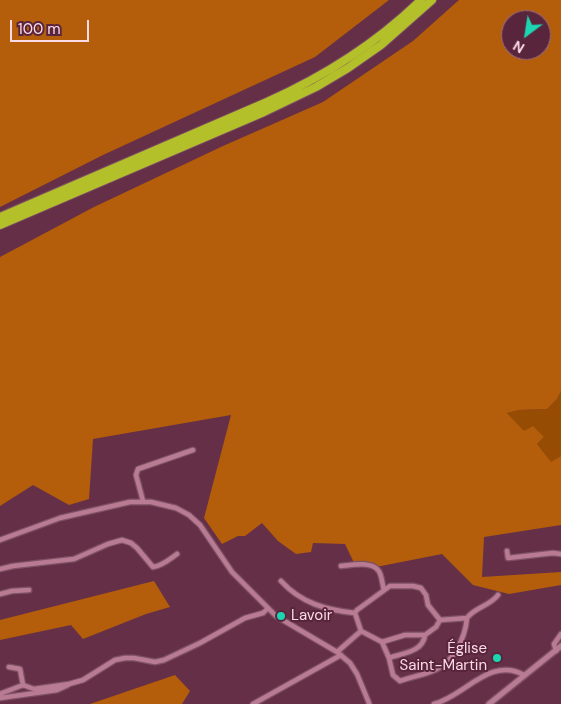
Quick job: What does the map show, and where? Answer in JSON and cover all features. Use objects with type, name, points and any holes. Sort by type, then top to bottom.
[{"type":"highway","points":[[0,217],[259,106],[300,86],[331,70],[363,49],[393,26],[421,0]]},
{"type":"highway","points":[[0,225],[264,112],[316,87],[381,45],[432,0]]},
{"type":"street","points":[[143,501],[136,475],[138,469],[193,450]]},
{"type":"street","points":[[0,540],[60,518],[130,502],[143,501],[176,508],[195,519],[208,534],[232,572],[268,608],[286,623],[339,653],[350,664],[357,674],[369,704]]},
{"type":"street","points":[[0,569],[74,559],[122,540],[131,543],[137,548],[153,567],[167,562],[177,554]]},
{"type":"street","points":[[508,551],[508,558],[553,553],[561,554]]},
{"type":"street","points":[[341,566],[355,564],[376,568],[379,571],[384,590]]},
{"type":"street","points":[[281,581],[289,590],[301,598],[321,607],[334,611],[355,613],[390,586],[413,586],[421,588],[426,595],[428,605],[440,620]]},
{"type":"street","points":[[0,594],[29,590]]},
{"type":"street","points":[[355,613],[361,631],[382,642],[389,658],[393,675],[398,680],[434,671],[447,661],[458,648],[470,614],[494,600],[498,595]]},
{"type":"street","points":[[0,694],[23,686],[34,689],[83,680],[115,660],[134,658],[155,662],[164,660],[245,618],[263,613],[268,608]]},
{"type":"street","points":[[440,620],[467,618]]},
{"type":"street","points":[[382,642],[405,635],[425,635],[436,627],[440,620]]},
{"type":"street","points":[[253,704],[339,653],[361,631]]},
{"type":"street","points":[[556,651],[554,644],[561,634]]},
{"type":"street","points":[[389,658],[419,648],[424,642],[425,635]]},
{"type":"street","points":[[489,704],[561,646]]},
{"type":"street","points":[[9,667],[20,668],[23,686]]},
{"type":"street","points":[[434,704],[451,698],[484,675],[494,671],[516,671],[524,675]]},
{"type":"street","points":[[0,698],[63,689],[69,684]]},
{"type":"shaded area","points":[[0,0],[389,0],[315,57],[103,155],[0,207]]},
{"type":"shaded area","points":[[459,0],[561,0],[561,391],[557,399],[547,409],[519,410],[507,413],[524,431],[533,426],[544,437],[537,444],[551,462],[561,456],[561,525],[484,537],[482,577],[561,572],[561,585],[509,594],[473,585],[442,554],[376,567],[356,567],[345,544],[313,543],[311,552],[296,554],[278,541],[262,523],[245,536],[238,536],[222,544],[204,518],[231,415],[93,439],[89,499],[69,505],[33,485],[0,506],[0,257],[94,207],[223,146],[323,102],[413,41]]},
{"type":"shaded area","points":[[561,391],[561,456],[551,463],[537,444],[544,437],[524,432],[507,413],[519,410],[547,409],[557,399]]},
{"type":"shaded area","points":[[154,581],[170,607],[146,614],[83,639],[71,625],[0,640],[0,620]]},
{"type":"shaded area","points":[[175,675],[190,691],[182,704],[90,704]]},
{"type":"place","name":"Lavoir","points":[[281,616]]},
{"type":"place","name":"Église Saint-Martin","points":[[497,658]]}]
